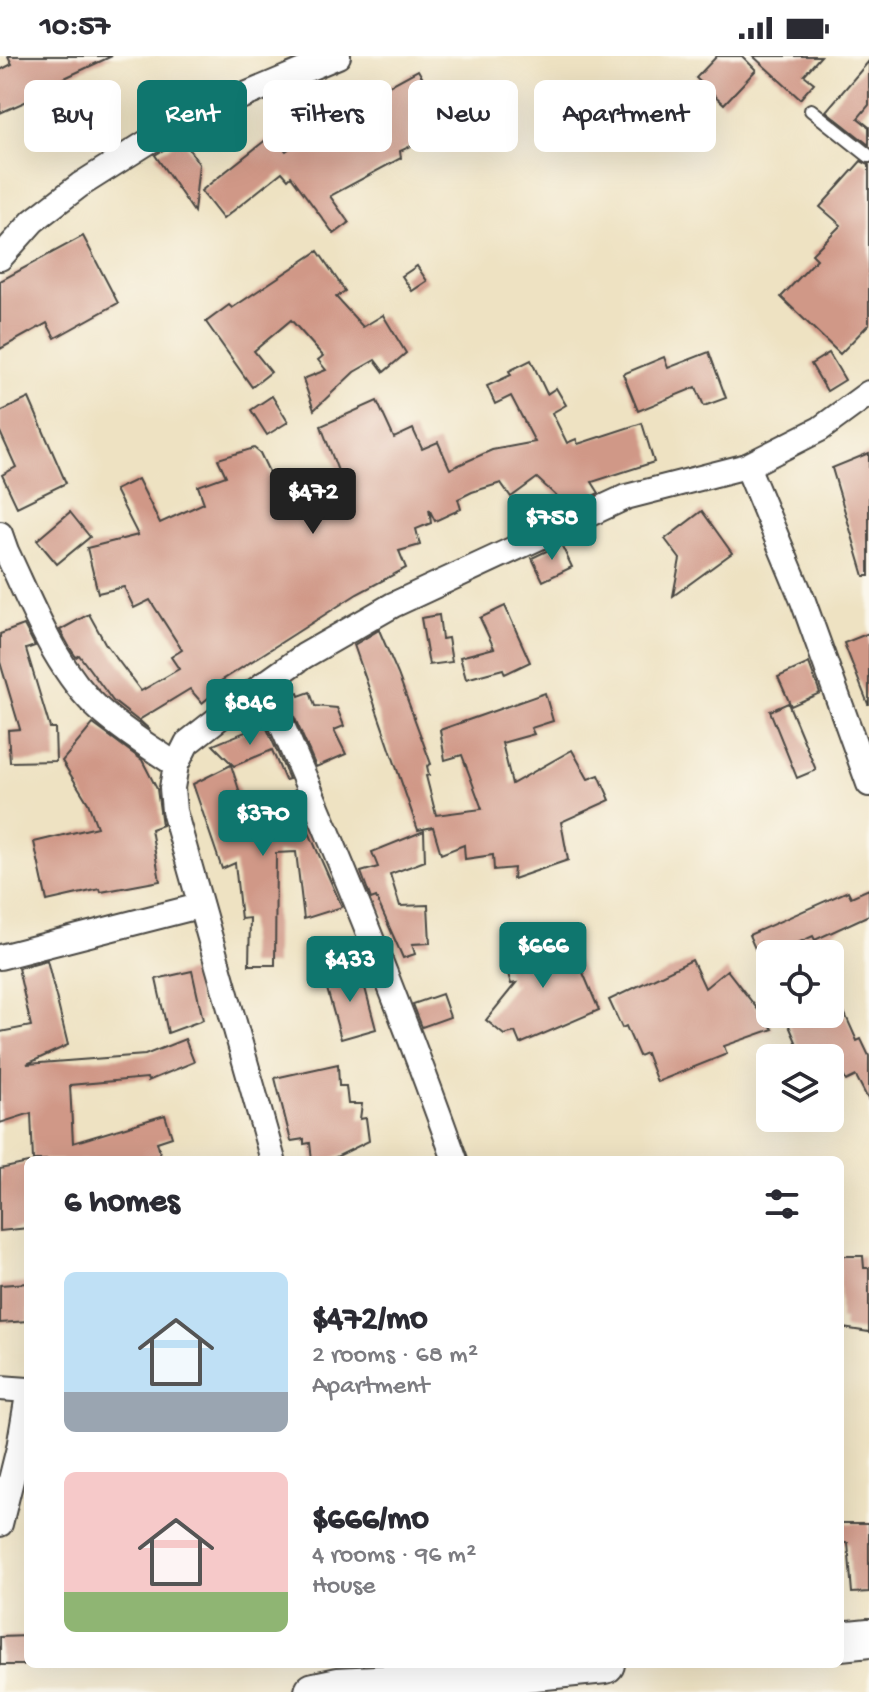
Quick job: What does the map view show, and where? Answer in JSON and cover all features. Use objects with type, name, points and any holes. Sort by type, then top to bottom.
[{"type":"main road","points":[[844,1641],[869,1638]]},
{"type":"main road","points":[[330,1681],[546,1681],[591,1668]]},
{"type":"street","points":[[0,258],[33,221],[80,185],[151,140],[188,119],[338,56]]},
{"type":"street","points":[[272,1156],[174,811],[172,788],[176,765],[187,743],[304,656],[393,605],[626,497],[747,466],[820,429],[869,393]]},
{"type":"street","points":[[747,466],[803,601],[869,784]]},
{"type":"street","points":[[0,534],[62,663],[81,690],[123,729],[176,765]]},
{"type":"street","points":[[264,684],[348,878],[411,1036],[454,1156]]},
{"type":"street","points":[[0,957],[199,906]]},
{"type":"street","points":[[0,1388],[24,1392]]},
{"type":"street","points":[[0,1524],[24,1417]]},
{"type":"lane","points":[[811,110],[869,156]]},
{"type":"building","points":[[8,56],[112,56],[60,80],[24,80],[24,102],[0,113],[0,70],[12,64]]},
{"type":"building","points":[[717,56],[742,56],[756,70],[724,104],[716,97],[716,80],[696,78]]},
{"type":"building","points":[[753,56],[821,56],[804,75],[814,83],[800,99]]},
{"type":"building","points":[[869,61],[869,105],[858,118],[869,127],[869,145],[826,111]]},
{"type":"building","points":[[418,70],[424,80],[408,80],[408,147],[400,151],[401,158],[330,196],[349,223],[334,234],[291,176],[288,179],[282,172],[223,219],[201,191],[263,142],[263,152],[392,152],[392,84]]},
{"type":"building","points":[[160,152],[191,152],[199,164],[194,212],[155,155]]},
{"type":"building","points":[[861,161],[869,165],[869,324],[840,354],[781,297],[817,259],[812,254],[841,225],[820,207]]},
{"type":"building","points":[[83,236],[118,303],[55,338],[47,323],[0,349],[0,281]]},
{"type":"building","points":[[318,251],[345,291],[336,297],[363,327],[383,315],[406,353],[384,372],[375,360],[354,372],[314,410],[303,379],[326,370],[318,360],[323,356],[291,320],[254,351],[271,372],[252,387],[206,322]]},
{"type":"building","points":[[417,266],[427,281],[412,291],[402,276]]},
{"type":"building","points":[[709,352],[726,398],[704,406],[696,387],[638,411],[623,374],[664,357],[668,368]]},
{"type":"building","points":[[829,353],[845,380],[827,391],[811,364]]},
{"type":"building","points":[[531,360],[547,394],[556,388],[566,405],[552,413],[567,443],[576,439],[578,444],[642,423],[654,462],[592,482],[599,493],[568,507],[537,478],[511,497],[501,483],[472,492],[458,499],[461,509],[435,521],[429,509],[431,523],[416,529],[420,545],[399,551],[406,568],[357,594],[221,681],[223,686],[202,703],[190,689],[139,720],[150,730],[113,701],[79,655],[76,657],[70,648],[60,630],[89,614],[105,643],[141,691],[179,669],[171,657],[182,650],[150,600],[134,608],[124,587],[98,593],[87,548],[138,535],[115,490],[138,479],[160,523],[204,503],[198,486],[226,476],[218,459],[254,448],[260,453],[271,476],[287,471],[291,484],[320,472],[338,499],[347,495],[321,426],[377,401],[394,438],[413,429],[422,449],[438,442],[450,469],[492,450],[535,442],[511,396],[495,404],[487,386],[511,375],[509,371]]},
{"type":"building","points":[[272,396],[288,422],[267,435],[251,410]]},
{"type":"building","points":[[29,398],[66,483],[17,507],[2,475],[16,467],[0,432],[0,412]]},
{"type":"building","points":[[869,453],[869,576],[864,576],[832,468]]},
{"type":"building","points":[[702,511],[732,553],[673,596],[680,559],[665,539]]},
{"type":"building","points":[[70,512],[90,537],[57,564],[37,540]]},
{"type":"building","points":[[561,544],[572,567],[543,581],[532,558]]},
{"type":"building","points":[[505,606],[530,662],[505,674],[503,669],[466,679],[460,657],[494,648],[480,618]]},
{"type":"building","points":[[439,615],[442,639],[448,638],[452,662],[429,665],[421,618]]},
{"type":"building","points":[[24,625],[35,646],[26,649],[50,728],[55,728],[56,761],[10,762],[8,730],[20,729],[0,662],[0,634]]},
{"type":"building","points":[[379,630],[431,764],[427,766],[429,775],[426,776],[436,815],[482,809],[462,755],[445,760],[440,730],[545,693],[553,721],[531,728],[534,734],[502,743],[512,784],[572,750],[588,779],[599,775],[610,800],[561,822],[568,860],[513,879],[514,868],[494,870],[493,855],[465,859],[464,845],[441,854],[433,827],[418,830],[354,645]]},
{"type":"building","points":[[869,633],[869,704],[868,704],[844,643]]},
{"type":"building","points":[[809,663],[820,693],[791,706],[778,677]]},
{"type":"building","points":[[310,692],[315,706],[337,708],[344,726],[334,730],[346,754],[316,767],[286,698]]},
{"type":"building","points":[[788,703],[816,770],[797,778],[770,711]]},
{"type":"building","points":[[93,724],[142,760],[157,789],[162,825],[151,829],[160,881],[101,892],[100,889],[47,901],[34,842],[97,827],[88,803],[62,761]]},
{"type":"building","points":[[265,724],[289,779],[285,780],[272,750],[234,766],[213,745]]},
{"type":"building","points":[[231,765],[251,827],[294,791],[302,810],[300,812],[342,907],[304,919],[296,852],[276,853],[275,965],[249,965],[250,918],[241,919],[235,863],[222,869],[193,784]]},
{"type":"building","points":[[424,831],[425,861],[390,874],[400,906],[428,905],[430,943],[412,944],[415,954],[403,958],[376,897],[371,899],[361,872],[378,867],[372,852]]},
{"type":"building","points":[[869,889],[869,915],[815,940],[813,936],[804,940],[756,940],[756,951],[749,935],[848,891],[851,897]]},
{"type":"building","points":[[566,933],[599,1010],[520,1044],[515,1032],[504,1035],[486,1020],[516,983],[511,984],[502,953]]},
{"type":"building","points":[[47,960],[68,1045],[27,1064],[145,1055],[185,1039],[194,1062],[148,1081],[147,1078],[70,1085],[73,1143],[165,1115],[172,1137],[157,1142],[161,1156],[33,1156],[31,1113],[0,1123],[0,1032],[31,1026],[18,968]]},
{"type":"building","points":[[692,960],[705,988],[727,970],[756,1007],[756,1028],[773,1029],[724,1046],[727,1054],[657,1082],[646,1053],[639,1056],[626,1026],[622,1028],[609,1000]]},
{"type":"building","points":[[192,971],[203,1020],[168,1033],[156,979]]},
{"type":"building","points":[[361,973],[376,1029],[341,1039],[324,978]]},
{"type":"building","points":[[442,994],[450,1017],[422,1027],[413,1004]]},
{"type":"building","points":[[844,1012],[857,1041],[861,1039],[869,1056],[869,1101],[856,1076],[846,1081],[844,1077],[844,1044],[797,1044],[790,1028],[844,1028]]},
{"type":"building","points":[[338,1064],[339,1086],[346,1086],[348,1104],[362,1104],[360,1119],[366,1118],[369,1141],[338,1156],[312,1156],[310,1143],[304,1144],[304,1139],[291,1141],[275,1078]]},
{"type":"building","points":[[24,1164],[24,1228],[0,1231],[0,1169]]},
{"type":"building","points":[[844,1256],[863,1256],[864,1268],[869,1268],[869,1332],[844,1328]]},
{"type":"building","points":[[24,1283],[24,1321],[0,1323],[0,1285]]},
{"type":"building","points":[[844,1523],[869,1523],[869,1592],[852,1593],[848,1543],[844,1543]]},
{"type":"building","points":[[24,1636],[24,1665],[0,1665],[0,1637]]}]
